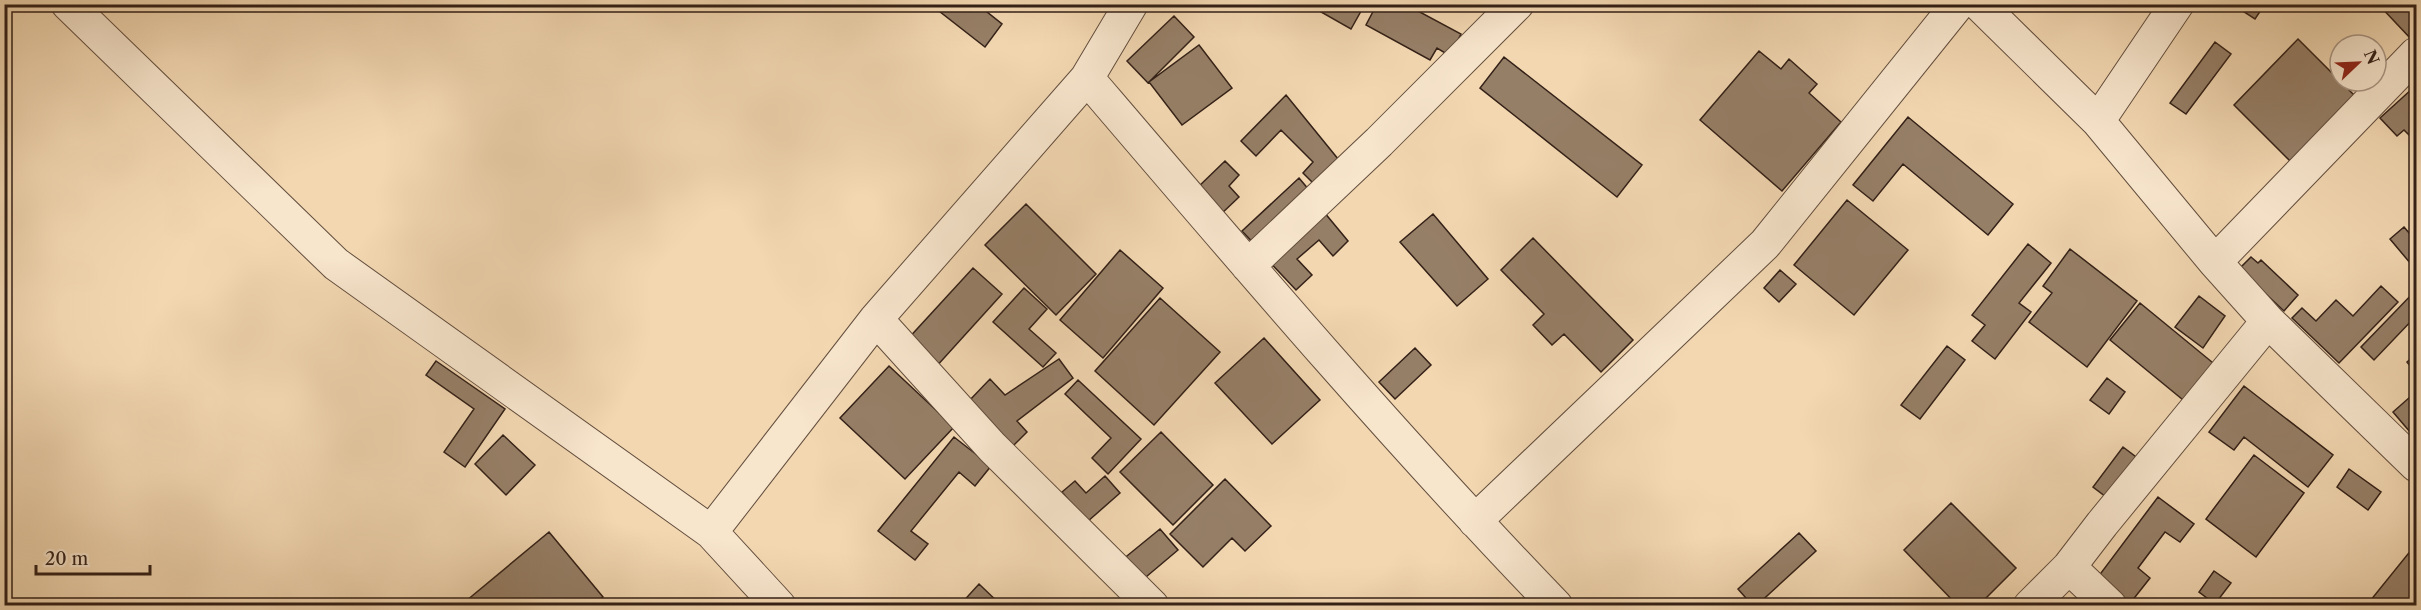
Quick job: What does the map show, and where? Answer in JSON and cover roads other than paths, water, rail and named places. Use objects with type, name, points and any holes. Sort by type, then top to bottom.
[{"type":"street","points":[[68,4],[336,264],[711,532],[779,606]]},
{"type":"street","points":[[711,532],[876,319],[1087,78],[1131,4]]},
{"type":"street","points":[[1248,266],[1379,142],[1517,4]]},
{"type":"street","points":[[1475,521],[1765,244],[1958,4]]},
{"type":"street","points":[[1979,4],[2098,121],[2215,262],[2268,321],[2416,465]]},
{"type":"street","points":[[2098,121],[2177,4]]},
{"type":"street","points":[[2215,262],[2416,54]]},
{"type":"street","points":[[1087,78],[1248,266],[1475,521],[1556,606]]},
{"type":"street","points":[[876,319],[992,447],[1152,606]]},
{"type":"street","points":[[2030,606],[2069,567],[2268,321]]},
{"type":"street","points":[[2069,567],[2110,606]]}]
